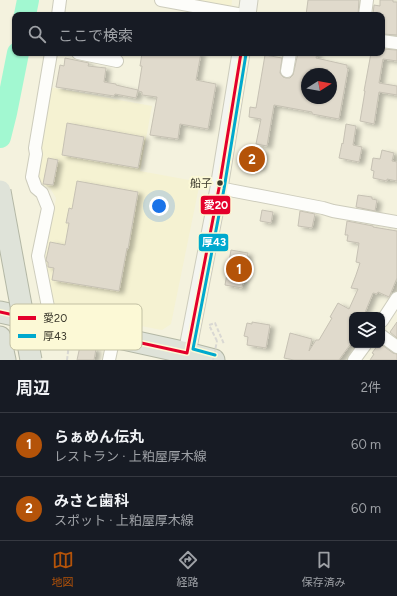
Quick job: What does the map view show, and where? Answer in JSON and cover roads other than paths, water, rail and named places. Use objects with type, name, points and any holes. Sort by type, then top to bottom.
[{"type":"highway","points":[[0,191],[21,304]]},
{"type":"highway","points":[[0,337],[5,360]]},
{"type":"highway","points":[[142,344],[188,356],[217,351]]},
{"type":"highway","points":[[29,350],[31,360]]},
{"type":"main road","points":[[247,12],[249,0]]},
{"type":"main road","points":[[188,356],[240,56]]},
{"type":"street","points":[[58,12],[60,0]]},
{"type":"street","points":[[161,0],[227,12]]},
{"type":"street","points":[[365,12],[367,0]]},
{"type":"street","points":[[385,41],[397,43]]},
{"type":"street","points":[[47,304],[38,256],[48,208],[42,193],[36,188],[32,177],[36,154],[35,148],[50,56]]},
{"type":"street","points":[[95,56],[117,60]]},
{"type":"street","points":[[287,71],[290,56]]},
{"type":"street","points":[[218,188],[397,222]]},
{"type":"street","points":[[389,316],[397,298]]},
{"type":"street","points":[[385,338],[397,347]]},
{"type":"street","points":[[354,360],[363,348]]},
{"type":"street","points":[[109,360],[111,350]]},
{"type":"waterway","points":[[26,12],[28,0]]},
{"type":"waterway","points":[[0,137],[17,56]]},
{"type":"place","name":"みさと歯科","points":[[252,159]]},
{"type":"place","name":"船子","points":[[220,183]]},
{"type":"place","name":"らぁめん伝丸","points":[[239,269]]}]
